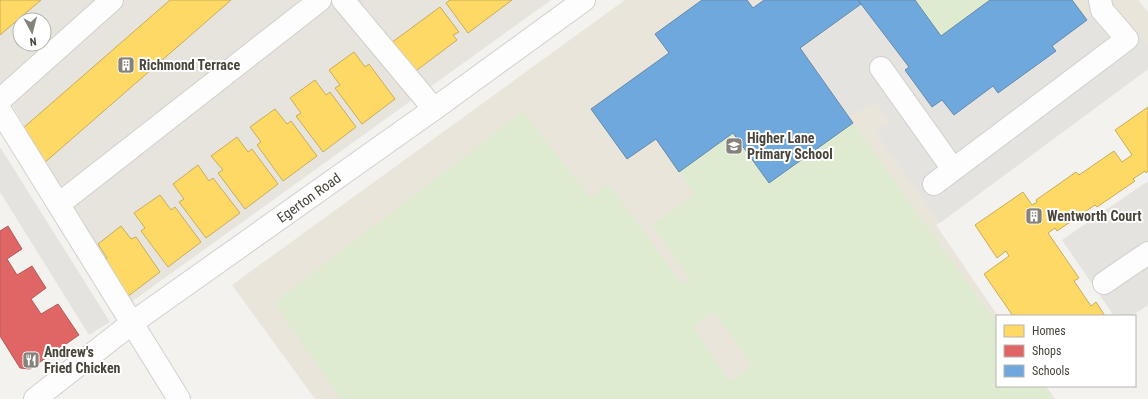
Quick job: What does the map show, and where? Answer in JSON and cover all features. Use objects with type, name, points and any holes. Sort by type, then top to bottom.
[{"type":"street","points":[[0,100],[112,0]]},
{"type":"street","points":[[58,204],[320,0]]},
{"type":"street","points":[[343,0],[434,110]]},
{"type":"street","name":"Egerton Road","points":[[35,399],[132,323],[434,110],[584,0]]},
{"type":"street","points":[[934,184],[1127,39],[1102,10],[1100,0]]},
{"type":"street","points":[[881,68],[953,169]]},
{"type":"street","points":[[0,110],[179,399]]},
{"type":"street","points":[[1104,283],[1148,253]]},
{"type":"shaded area","points":[[0,0],[551,0],[130,303],[0,85]]},
{"type":"shaded area","name":"Higher Lane Primary School","points":[[625,0],[1138,0],[1148,12],[1148,69],[936,225],[997,315],[996,315],[996,387],[1047,387],[1055,399],[315,399],[232,285]]},
{"type":"shaded area","points":[[1111,2],[1148,46],[1148,69],[940,223],[876,133],[891,122],[874,101],[849,118],[800,48],[861,4],[909,67],[932,107],[942,100],[954,115],[993,86],[1055,50],[1052,46]]},
{"type":"shaded area","points":[[0,147],[110,322],[89,335],[0,192]]},
{"type":"shaded area","points":[[1148,181],[1148,305],[1133,315],[1113,315],[1062,240]]},
{"type":"green space","points":[[915,0],[990,0],[941,36]]},
{"type":"green space","points":[[523,111],[590,198],[609,184],[682,284],[690,279],[652,225],[694,195],[679,172],[733,133],[769,183],[853,123],[996,322],[996,387],[1045,387],[1053,399],[340,399],[274,303]],"holes":[[[714,312],[752,365],[730,381],[693,327]]]},
{"type":"building: Homes","points":[[0,0],[41,0],[27,12],[12,12],[12,25],[0,35]]},
{"type":"building: Homes","name":"Richmond Terrace","points":[[170,0],[231,0],[43,164],[22,129]]},
{"type":"building: Homes","points":[[450,0],[512,0],[468,33],[446,3]]},
{"type":"building: Homes","points":[[440,7],[459,32],[453,35],[457,40],[413,73],[391,43]]},
{"type":"building: Homes","points":[[354,52],[365,67],[369,64],[395,99],[362,124],[335,88],[340,85],[329,70]]},
{"type":"building: Homes","points":[[315,80],[326,95],[330,92],[356,127],[323,152],[296,116],[301,113],[290,98]]},
{"type":"building: Homes","name":"Wentworth Court","points":[[1148,107],[1148,171],[1146,173],[1145,171],[1133,179],[1135,181],[1097,207],[1095,205],[1057,231],[1055,228],[1048,233],[1079,278],[1074,281],[1091,306],[1096,302],[1104,315],[1012,315],[984,274],[1009,256],[1006,251],[997,258],[975,225],[1023,192],[1032,205],[1037,202],[1036,200],[1076,172],[1079,175],[1114,151],[1122,162],[1132,155],[1115,130]]},
{"type":"building: Homes","points":[[275,109],[287,124],[291,121],[317,156],[283,181],[257,145],[261,142],[250,127]]},
{"type":"building: Homes","points":[[237,137],[248,152],[252,149],[278,184],[245,209],[218,173],[223,170],[211,156]]},
{"type":"building: Homes","points":[[198,165],[209,181],[213,178],[240,213],[206,238],[179,202],[184,199],[173,184]]},
{"type":"building: Homes","points":[[160,195],[171,210],[175,207],[201,242],[168,267],[141,231],[145,228],[134,213]]},
{"type":"building: Homes","points":[[121,226],[131,239],[136,237],[160,272],[127,297],[103,261],[107,258],[98,244]]},
{"type":"building: Shops","points":[[8,226],[22,249],[7,259],[17,275],[32,266],[46,288],[31,299],[41,314],[58,304],[79,335],[30,369],[20,368],[0,336],[0,231]]},
{"type":"building: Schools","points":[[702,0],[747,0],[753,8],[764,0],[858,0],[861,4],[800,48],[853,123],[769,183],[733,133],[679,172],[656,139],[627,159],[591,109],[669,53],[655,34]]},
{"type":"building: Schools","points":[[858,0],[915,0],[941,36],[990,0],[1072,0],[1087,20],[1052,46],[1056,51],[998,93],[993,86],[954,115],[942,100],[932,107],[905,70],[909,67]]},
{"type":"place","name":"Richmond Terrace","points":[[126,65]]},
{"type":"place","name":"Higher Lane Primary School","points":[[734,146]]},
{"type":"place","name":"Wentworth Court","points":[[1034,216]]},
{"type":"place","name":"Andrew's Fried Chicken","points":[[31,360]]}]
